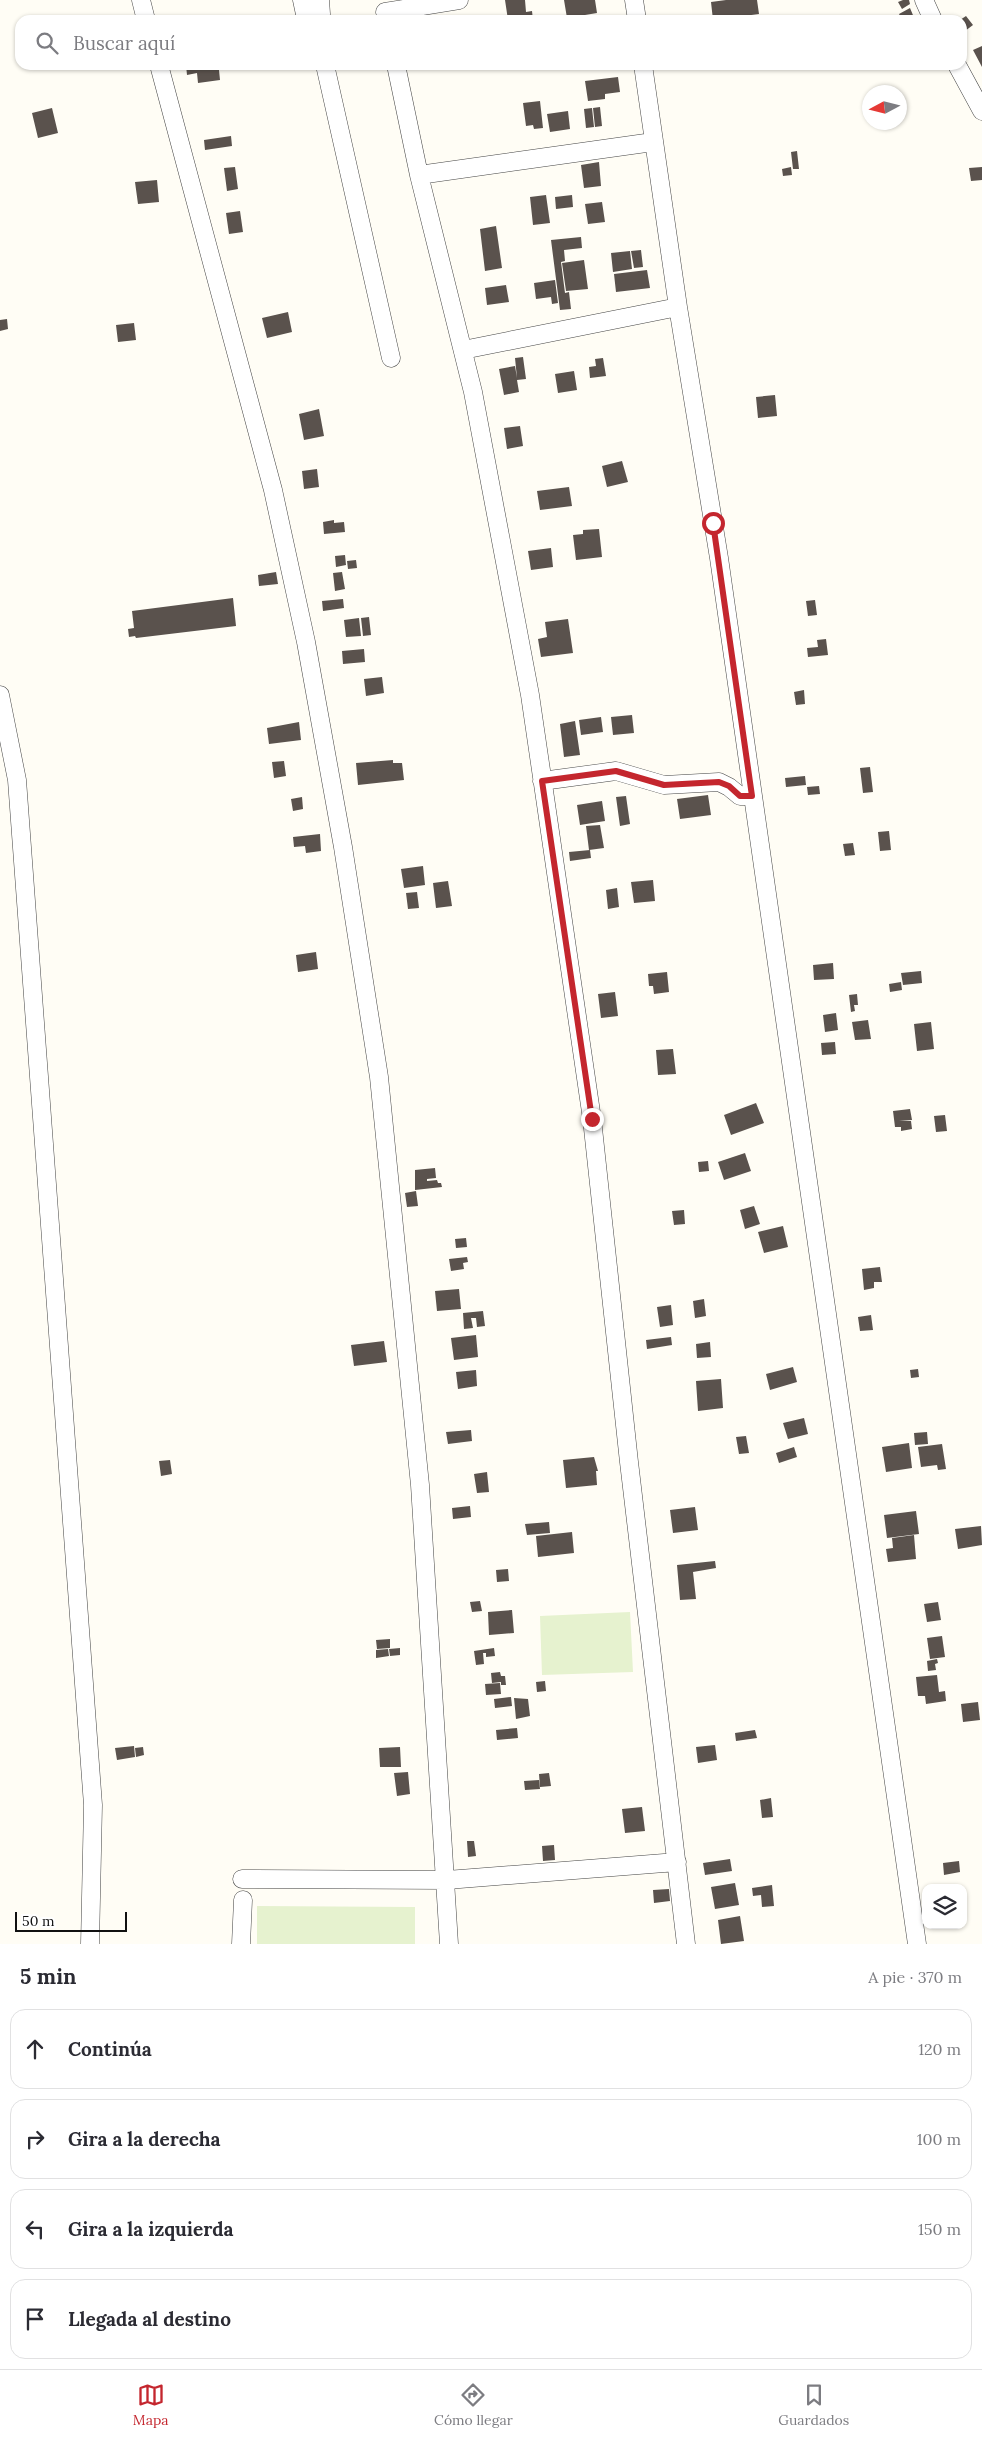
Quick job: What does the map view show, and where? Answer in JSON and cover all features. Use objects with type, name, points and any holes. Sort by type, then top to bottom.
[{"type":"street","points":[[141,0],[145,15]]},
{"type":"street","points":[[302,0],[305,15]]},
{"type":"street","points":[[320,0],[322,14],[320,15]]},
{"type":"street","points":[[385,11],[459,0]]},
{"type":"street","points":[[634,0],[636,15]]},
{"type":"street","points":[[924,0],[932,15]]},
{"type":"street","points":[[160,70],[273,490],[306,642],[344,856],[379,1078],[424,1532],[450,1944]]},
{"type":"street","points":[[326,70],[391,358]]},
{"type":"street","points":[[397,70],[419,175],[474,392],[530,695],[592,1119],[629,1462],[686,1944]]},
{"type":"street","points":[[644,70],[678,306],[719,558],[917,1944]]},
{"type":"street","points":[[960,70],[982,110]]},
{"type":"street","points":[[419,175],[653,142]]},
{"type":"street","points":[[463,350],[678,306]]},
{"type":"street","points":[[0,695],[17,780],[66,1416],[93,1805],[90,1944]]},
{"type":"street","points":[[542,781],[616,771],[664,785],[719,782],[729,786],[740,796],[752,796]]},
{"type":"street","points":[[242,1879],[447,1880],[677,1862]]},
{"type":"street","points":[[241,1944],[243,1900]]},
{"type":"green space","points":[[630,1612],[633,1672],[542,1675],[540,1616]]},
{"type":"green space","points":[[257,1906],[415,1907],[415,1944],[257,1944]]},
{"type":"building","points":[[505,0],[525,0],[526,12],[532,11],[532,15],[507,15]]},
{"type":"building","points":[[564,0],[595,0],[597,13],[566,15]]},
{"type":"building","points":[[757,0],[759,14],[712,15],[711,2]]},
{"type":"building","points":[[909,0],[910,4],[902,9],[898,2]]},
{"type":"building","points":[[910,8],[913,15],[900,15]]},
{"type":"building","points":[[967,17],[973,25],[967,30]]},
{"type":"building","points":[[982,46],[982,67],[973,50]]},
{"type":"building","points":[[186,70],[219,70],[220,80],[198,83],[197,73],[187,75]]},
{"type":"building","points":[[618,77],[620,92],[605,94],[605,99],[588,101],[585,81]]},
{"type":"building","points":[[540,101],[543,128],[534,129],[533,125],[526,126],[523,103]]},
{"type":"building","points":[[600,107],[602,126],[595,127],[593,108]]},
{"type":"building","points":[[52,108],[58,133],[38,138],[32,113]]},
{"type":"building","points":[[592,108],[594,127],[586,128],[584,109]]},
{"type":"building","points":[[568,111],[570,129],[550,132],[547,114]]},
{"type":"building","points":[[231,136],[232,146],[205,150],[204,140]]},
{"type":"building","points":[[797,151],[799,169],[793,169],[791,152]]},
{"type":"building","points":[[599,162],[601,186],[584,188],[581,165]]},
{"type":"building","points":[[235,167],[238,189],[227,191],[224,168]]},
{"type":"building","points":[[791,167],[792,175],[783,176],[782,169]]},
{"type":"building","points":[[982,167],[982,180],[971,181],[969,168]]},
{"type":"building","points":[[157,180],[159,202],[138,204],[135,182]]},
{"type":"building","points":[[546,195],[550,223],[533,225],[530,197]]},
{"type":"building","points":[[572,195],[573,207],[556,209],[555,197]]},
{"type":"building","points":[[602,202],[605,222],[588,224],[585,204]]},
{"type":"building","points":[[240,211],[243,232],[229,234],[226,213]]},
{"type":"building","points":[[496,226],[502,268],[485,271],[480,229]]},
{"type":"building","points":[[581,237],[582,248],[564,250],[565,261],[561,262],[565,293],[569,292],[571,309],[560,310],[551,240]]},
{"type":"building","points":[[641,250],[643,267],[634,268],[631,251]]},
{"type":"building","points":[[630,251],[632,269],[613,272],[611,253]]},
{"type":"building","points":[[584,260],[588,289],[566,291],[562,263]]},
{"type":"building","points":[[647,270],[650,288],[616,292],[614,274]]},
{"type":"building","points":[[555,280],[558,303],[552,304],[551,297],[536,299],[534,283]]},
{"type":"building","points":[[506,285],[509,302],[487,305],[485,288]]},
{"type":"building","points":[[288,312],[292,332],[267,338],[262,318]]},
{"type":"building","points":[[7,319],[8,329],[0,331],[0,320]]},
{"type":"building","points":[[134,323],[136,340],[118,342],[116,325]]},
{"type":"building","points":[[523,357],[526,379],[517,380],[519,392],[504,395],[499,369],[515,366],[517,378],[515,358]]},
{"type":"building","points":[[603,358],[606,376],[590,378],[589,367],[596,366],[595,359]]},
{"type":"building","points":[[574,371],[577,390],[558,393],[555,374]]},
{"type":"building","points":[[775,395],[777,416],[758,418],[756,397]]},
{"type":"building","points":[[319,409],[324,436],[304,440],[299,414]]},
{"type":"building","points":[[520,426],[523,446],[507,449],[504,428]]},
{"type":"building","points":[[622,461],[628,482],[607,487],[602,466]]},
{"type":"building","points":[[317,469],[319,487],[304,489],[302,471]]},
{"type":"building","points":[[569,487],[572,506],[540,510],[537,491]]},
{"type":"building","points":[[334,520],[334,523],[344,522],[345,532],[324,534],[323,522]]},
{"type":"building","points":[[599,529],[602,557],[576,560],[573,535],[583,534],[583,530]]},
{"type":"building","points":[[551,548],[553,567],[531,570],[528,551]]},
{"type":"building","points":[[345,555],[346,565],[336,567],[335,556]]},
{"type":"building","points":[[356,560],[357,568],[348,569],[347,561]]},
{"type":"building","points":[[276,572],[278,584],[259,586],[258,575]]},
{"type":"building","points":[[342,572],[345,589],[335,591],[333,573]]},
{"type":"building","points":[[233,598],[236,626],[136,638],[135,636],[129,637],[128,629],[134,628],[132,611]]},
{"type":"building","points":[[343,599],[344,608],[323,611],[322,601]]},
{"type":"building","points":[[815,600],[817,615],[808,616],[806,601]]},
{"type":"building","points":[[369,617],[371,635],[363,636],[361,618]]},
{"type":"building","points":[[359,618],[361,636],[346,637],[344,620]]},
{"type":"building","points":[[568,619],[573,653],[541,657],[538,639],[547,637],[545,622]]},
{"type":"building","points":[[826,639],[828,655],[808,657],[807,648],[818,647],[817,640]]},
{"type":"building","points":[[364,649],[365,662],[343,664],[342,651]]},
{"type":"building","points":[[382,677],[384,693],[366,696],[364,679]]},
{"type":"building","points":[[804,690],[805,704],[796,705],[794,692]]},
{"type":"building","points":[[632,715],[634,733],[613,735],[611,717]]},
{"type":"building","points":[[601,717],[603,732],[581,735],[579,720]]},
{"type":"building","points":[[575,721],[580,755],[564,757],[560,724]]},
{"type":"building","points":[[299,722],[301,740],[269,744],[267,728]]},
{"type":"building","points":[[393,760],[393,763],[402,763],[404,780],[358,785],[356,763]]},
{"type":"building","points":[[284,761],[286,776],[274,778],[272,762]]},
{"type":"building","points":[[870,767],[873,792],[863,793],[860,768]]},
{"type":"building","points":[[805,776],[806,785],[786,787],[785,778]]},
{"type":"building","points":[[819,786],[820,794],[808,795],[807,787]]},
{"type":"building","points":[[708,795],[711,815],[680,819],[677,799]]},
{"type":"building","points":[[626,796],[630,824],[620,826],[616,797]]},
{"type":"building","points":[[302,797],[303,809],[293,811],[291,799]]},
{"type":"building","points":[[602,801],[605,821],[580,825],[577,805]]},
{"type":"building","points":[[600,825],[604,848],[589,850],[586,826]]},
{"type":"building","points":[[889,831],[891,850],[880,851],[878,832]]},
{"type":"building","points":[[320,834],[321,851],[306,853],[305,846],[294,847],[293,837]]},
{"type":"building","points":[[853,843],[855,855],[845,856],[843,844]]},
{"type":"building","points":[[590,850],[591,858],[570,861],[569,852]]},
{"type":"building","points":[[423,866],[425,885],[404,888],[401,869]]},
{"type":"building","points":[[653,880],[655,901],[634,903],[631,882]]},
{"type":"building","points":[[448,881],[452,906],[436,908],[433,883]]},
{"type":"building","points":[[617,888],[619,907],[608,909],[606,890]]},
{"type":"building","points":[[417,892],[419,908],[408,909],[406,893]]},
{"type":"building","points":[[316,952],[318,969],[298,972],[296,955]]},
{"type":"building","points":[[833,963],[834,979],[814,980],[813,965]]},
{"type":"building","points":[[921,971],[922,983],[903,985],[901,973]]},
{"type":"building","points":[[667,972],[669,992],[654,994],[653,986],[649,986],[648,974]]},
{"type":"building","points":[[901,982],[902,990],[890,992],[889,984]]},
{"type":"building","points":[[615,992],[618,1016],[601,1018],[598,994]]},
{"type":"building","points":[[857,994],[858,1005],[854,1005],[855,1011],[851,1012],[849,995]]},
{"type":"building","points":[[836,1013],[838,1030],[825,1032],[823,1015]]},
{"type":"building","points":[[868,1020],[871,1039],[855,1040],[852,1022]]},
{"type":"building","points":[[931,1022],[934,1049],[917,1051],[914,1024]]},
{"type":"building","points":[[835,1042],[836,1054],[822,1055],[821,1043]]},
{"type":"building","points":[[673,1049],[676,1074],[658,1075],[656,1050]]},
{"type":"building","points":[[756,1103],[764,1123],[731,1135],[724,1115]]},
{"type":"building","points":[[910,1109],[912,1120],[899,1121],[911,1121],[912,1129],[901,1131],[901,1127],[895,1127],[893,1111]]},
{"type":"building","points":[[945,1115],[947,1131],[936,1132],[934,1116]]},
{"type":"building","points":[[745,1153],[751,1171],[724,1180],[718,1162]]},
{"type":"building","points":[[708,1161],[709,1171],[699,1172],[698,1162]]},
{"type":"building","points":[[435,1168],[436,1178],[427,1179],[427,1181],[437,1180],[438,1183],[441,1183],[442,1187],[415,1190],[415,1170]]},
{"type":"building","points":[[416,1191],[418,1206],[407,1207],[405,1193]]},
{"type":"building","points":[[754,1206],[760,1224],[745,1229],[740,1210]]},
{"type":"building","points":[[684,1210],[685,1224],[674,1225],[672,1211]]},
{"type":"building","points":[[783,1226],[788,1247],[764,1253],[758,1232]]},
{"type":"building","points":[[466,1238],[467,1247],[456,1248],[455,1239]]},
{"type":"building","points":[[467,1257],[468,1262],[463,1263],[464,1269],[451,1271],[449,1259]]},
{"type":"building","points":[[880,1267],[882,1282],[874,1282],[874,1288],[864,1290],[862,1269]]},
{"type":"building","points":[[459,1289],[461,1309],[437,1311],[435,1291]]},
{"type":"building","points":[[704,1299],[706,1316],[695,1318],[693,1301]]},
{"type":"building","points":[[671,1305],[673,1325],[660,1327],[657,1307]]},
{"type":"building","points":[[483,1311],[485,1326],[477,1327],[476,1318],[471,1318],[473,1328],[464,1329],[463,1313]]},
{"type":"building","points":[[871,1315],[873,1330],[860,1331],[858,1317]]},
{"type":"building","points":[[476,1335],[478,1357],[454,1360],[451,1338]]},
{"type":"building","points":[[671,1337],[672,1345],[647,1349],[646,1340]]},
{"type":"building","points":[[384,1341],[387,1362],[354,1366],[351,1345]]},
{"type":"building","points":[[710,1342],[711,1357],[697,1358],[696,1344]]},
{"type":"building","points":[[793,1367],[797,1382],[770,1390],[766,1374]]},
{"type":"building","points":[[918,1369],[919,1377],[911,1378],[910,1370]]},
{"type":"building","points":[[476,1370],[477,1386],[458,1389],[456,1372]]},
{"type":"building","points":[[721,1379],[723,1408],[698,1411],[696,1381]]},
{"type":"building","points":[[804,1418],[808,1434],[788,1439],[783,1423]]},
{"type":"building","points":[[471,1430],[472,1441],[448,1444],[446,1432]]},
{"type":"building","points":[[927,1432],[928,1444],[915,1445],[914,1433]]},
{"type":"building","points":[[746,1436],[749,1453],[739,1454],[736,1437]]},
{"type":"building","points":[[909,1443],[912,1468],[886,1472],[882,1447]]},
{"type":"building","points":[[942,1444],[946,1469],[938,1470],[937,1465],[921,1467],[918,1447]]},
{"type":"building","points":[[794,1447],[797,1457],[779,1463],[776,1453]]},
{"type":"building","points":[[594,1457],[598,1471],[596,1471],[597,1485],[566,1488],[563,1460]]},
{"type":"building","points":[[170,1460],[172,1474],[161,1476],[159,1461]]},
{"type":"building","points":[[487,1472],[489,1492],[477,1493],[474,1474]]},
{"type":"building","points":[[470,1506],[471,1517],[453,1519],[452,1508]]},
{"type":"building","points":[[695,1507],[698,1530],[673,1533],[670,1510]]},
{"type":"building","points":[[916,1511],[919,1534],[887,1538],[884,1515]]},
{"type":"building","points":[[549,1522],[550,1533],[527,1535],[525,1524]]},
{"type":"building","points":[[981,1526],[982,1545],[958,1549],[955,1529]]},
{"type":"building","points":[[572,1532],[574,1553],[538,1557],[536,1536]]},
{"type":"building","points":[[914,1535],[916,1559],[888,1562],[886,1549],[893,1548],[892,1538]]},
{"type":"building","points":[[715,1561],[716,1568],[693,1572],[696,1599],[680,1600],[677,1565]]},
{"type":"building","points":[[508,1569],[509,1581],[497,1582],[496,1570]]},
{"type":"building","points":[[480,1601],[482,1611],[472,1612],[470,1602]]},
{"type":"building","points":[[938,1602],[941,1620],[927,1622],[924,1604]]},
{"type":"building","points":[[512,1610],[514,1633],[489,1635],[488,1612]]},
{"type":"building","points":[[942,1636],[945,1657],[930,1659],[927,1638]]},
{"type":"building","points":[[390,1639],[390,1648],[377,1649],[376,1640]]},
{"type":"building","points":[[400,1648],[400,1655],[390,1656],[389,1649]]},
{"type":"building","points":[[494,1648],[495,1656],[486,1657],[486,1653],[483,1653],[484,1664],[476,1665],[474,1651]]},
{"type":"building","points":[[388,1649],[389,1656],[376,1658],[376,1650]]},
{"type":"building","points":[[937,1659],[938,1663],[935,1664],[936,1670],[928,1671],[927,1661]]},
{"type":"building","points":[[500,1672],[501,1676],[505,1676],[506,1685],[501,1685],[501,1682],[492,1683],[491,1673]]},
{"type":"building","points":[[937,1675],[939,1692],[945,1691],[946,1701],[926,1704],[925,1696],[918,1696],[916,1677]]},
{"type":"building","points":[[545,1681],[546,1691],[537,1692],[536,1682]]},
{"type":"building","points":[[500,1683],[501,1694],[486,1695],[485,1684]]},
{"type":"building","points":[[511,1697],[512,1706],[495,1708],[494,1699]]},
{"type":"building","points":[[514,1698],[528,1699],[530,1716],[516,1719]]},
{"type":"building","points":[[978,1702],[980,1720],[963,1722],[961,1704]]},
{"type":"building","points":[[517,1728],[518,1738],[497,1740],[496,1730]]},
{"type":"building","points":[[755,1730],[757,1738],[736,1741],[735,1733]]},
{"type":"building","points":[[715,1745],[717,1760],[698,1763],[696,1747]]},
{"type":"building","points":[[134,1746],[135,1757],[117,1760],[115,1748]]},
{"type":"building","points":[[143,1747],[144,1755],[136,1757],[135,1748]]},
{"type":"building","points":[[400,1747],[401,1767],[380,1767],[379,1748]]},
{"type":"building","points":[[408,1772],[410,1794],[397,1796],[394,1773]]},
{"type":"building","points":[[549,1773],[551,1786],[540,1787],[539,1774]]},
{"type":"building","points":[[539,1780],[540,1789],[525,1790],[524,1781]]},
{"type":"building","points":[[771,1798],[773,1817],[762,1818],[760,1800]]},
{"type":"building","points":[[642,1807],[645,1831],[625,1833],[622,1809]]},
{"type":"building","points":[[467,1841],[474,1841],[476,1856],[468,1857]]},
{"type":"building","points":[[554,1845],[555,1860],[543,1861],[542,1846]]},
{"type":"building","points":[[730,1859],[732,1871],[705,1875],[703,1863]]},
{"type":"building","points":[[959,1861],[960,1872],[944,1875],[943,1863]]},
{"type":"building","points":[[735,1883],[739,1905],[715,1909],[711,1887]]},
{"type":"building","points":[[772,1885],[774,1906],[762,1907],[761,1895],[753,1896],[752,1888]]},
{"type":"building","points":[[669,1889],[670,1901],[654,1903],[653,1890]]},
{"type":"building","points":[[740,1916],[744,1941],[721,1944],[718,1920]]},
{"type":"route","points":[[592,1119],[542,781],[616,771],[630,773],[647,781],[664,785],[719,782],[729,786],[740,796],[752,796],[713,523]]}]
